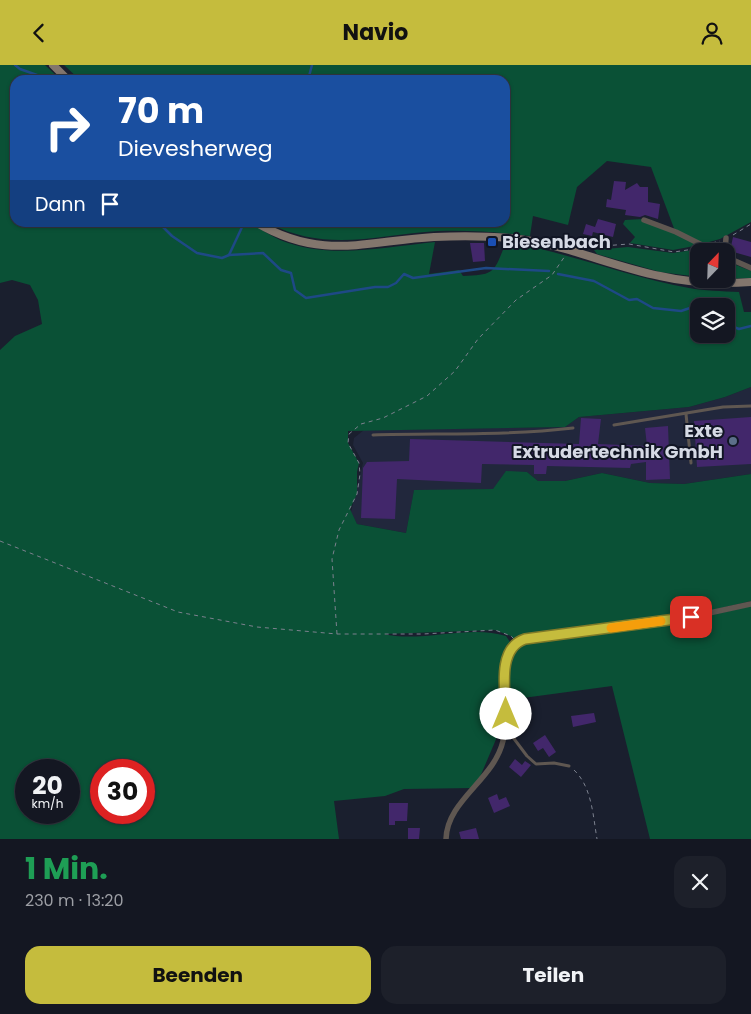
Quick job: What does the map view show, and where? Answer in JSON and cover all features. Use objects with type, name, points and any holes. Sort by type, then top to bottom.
[{"type":"main road","points":[[53,65],[63,75]]},
{"type":"main road","points":[[265,227],[297,240],[346,247],[434,237],[529,240],[660,276],[694,281],[751,282]]},
{"type":"street","points":[[644,220],[698,243]]},
{"type":"street","points":[[726,238],[726,243]]},
{"type":"street","points":[[735,261],[751,268]]},
{"type":"street","points":[[446,839],[447,825],[451,816],[484,778],[498,757],[506,727],[505,664],[516,642],[525,639],[691,617],[751,603]]},
{"type":"lane","points":[[742,264],[751,263]]},
{"type":"lane","points":[[614,425],[723,407],[751,406]]},
{"type":"lane","points":[[686,414],[691,463]]},
{"type":"lane","points":[[373,435],[530,433],[573,428]]},
{"type":"lane","points":[[506,727],[527,756],[536,763],[554,763],[569,766]]},
{"type":"path","points":[[726,238],[751,224]]},
{"type":"path","points":[[552,275],[569,251],[600,245],[629,244],[674,252],[690,250]]},
{"type":"path","points":[[0,541],[178,612],[258,627],[337,634],[422,634],[495,630],[511,636],[516,642]]},
{"type":"path","points":[[569,766],[582,779],[590,797],[597,839]]},
{"type":"shaded area","points":[[751,387],[751,474],[684,484],[650,483],[602,473],[565,481],[538,481],[527,472],[493,489],[414,491],[406,533],[357,524],[351,512],[363,463],[353,445],[354,438],[364,430],[565,427],[579,417],[689,407],[725,397]]},
{"type":"green space","points":[[0,65],[45,65],[56,75],[10,75],[10,227],[257,227],[280,240],[299,246],[337,251],[376,249],[435,242],[429,274],[459,270],[463,276],[488,273],[492,270],[499,260],[506,242],[529,246],[643,278],[689,288],[739,292],[744,312],[751,312],[751,387],[725,397],[689,407],[579,417],[565,427],[348,431],[348,443],[359,463],[357,494],[350,509],[357,524],[406,533],[414,490],[493,489],[506,471],[527,472],[538,481],[565,481],[602,473],[650,483],[684,484],[751,474],[751,601],[691,615],[516,642],[511,636],[495,630],[384,634],[414,636],[477,632],[506,636],[510,642],[504,664],[497,737],[480,777],[473,788],[404,789],[385,796],[334,801],[339,839],[0,839],[0,350],[15,336],[42,324],[38,300],[30,285],[12,280],[0,283]]},
{"type":"green space","points":[[64,65],[751,65],[751,222],[720,239],[700,243],[675,231],[651,167],[607,161],[577,187],[568,225],[533,216],[530,236],[507,233],[438,231],[352,240],[331,240],[290,232],[278,227],[510,227],[510,75],[75,75]]},
{"type":"green space","points":[[644,219],[696,243],[690,243],[690,247],[673,250],[630,243],[635,237],[623,224],[625,220]]},
{"type":"green space","points":[[628,247],[673,253],[690,250],[690,276],[660,272],[597,254],[594,250]]},
{"type":"green space","points":[[735,265],[751,271],[751,278],[735,279]]},
{"type":"green space","points":[[751,606],[751,839],[650,839],[612,686],[508,700],[507,676],[510,660],[518,647],[525,642],[691,620]]},
{"type":"building","points":[[614,181],[626,182],[625,190],[637,183],[640,187],[648,187],[648,202],[660,204],[658,219],[645,215],[640,217],[625,215],[626,210],[606,207],[607,199],[611,200]]},
{"type":"building","points":[[598,219],[616,224],[613,237],[593,232],[592,236],[583,234],[586,224],[595,227]]},
{"type":"building","points":[[733,237],[751,242],[751,257],[735,252],[735,243],[732,243]]},
{"type":"building","points":[[470,243],[484,243],[485,261],[473,262]]},
{"type":"building","points":[[751,417],[751,464],[697,467],[694,421]]},
{"type":"building","points":[[581,418],[601,419],[598,444],[647,446],[645,428],[668,426],[670,479],[646,480],[646,462],[631,464],[630,468],[547,466],[546,474],[534,474],[534,465],[482,464],[481,483],[397,479],[395,519],[361,518],[363,468],[367,462],[409,461],[410,439],[579,444]]},
{"type":"building","points":[[594,713],[596,722],[573,727],[571,716]]},
{"type":"building","points":[[545,735],[556,752],[549,757],[543,748],[538,751],[533,743]]},
{"type":"building","points":[[515,759],[522,765],[525,761],[531,765],[521,777],[509,767]]},
{"type":"building","points":[[497,794],[499,800],[506,797],[510,806],[494,813],[488,798]]},
{"type":"building","points":[[389,803],[408,803],[407,821],[395,821],[395,825],[389,825]]},
{"type":"building","points":[[408,828],[420,828],[419,839],[408,839]]},
{"type":"building","points":[[476,828],[479,839],[461,839],[459,832]]},
{"type":"waterway","points":[[15,65],[20,69],[37,75]]},
{"type":"waterway","points":[[309,75],[312,65]]},
{"type":"waterway","points":[[163,227],[172,236],[197,253],[222,258],[229,255],[263,253],[281,270],[291,273],[295,290],[306,298],[375,287],[388,287],[396,283],[404,274],[413,278],[486,268],[549,271]]},
{"type":"waterway","points":[[229,255],[242,227]]},
{"type":"waterway","points":[[558,274],[594,281],[629,300],[637,299],[653,308],[681,311],[690,308]]},
{"type":"waterway","points":[[735,327],[739,329],[751,326]]},
{"type":"slow traffic","points":[[611,628],[661,621]]},
{"type":"place","name":"Biesenbach","points":[[492,242]]},
{"type":"place","name":"Exte Extrudertechnik GmbH","points":[[733,441]]},
{"type":"route","points":[[506,714],[505,664],[516,642],[525,639],[691,617]]}]
